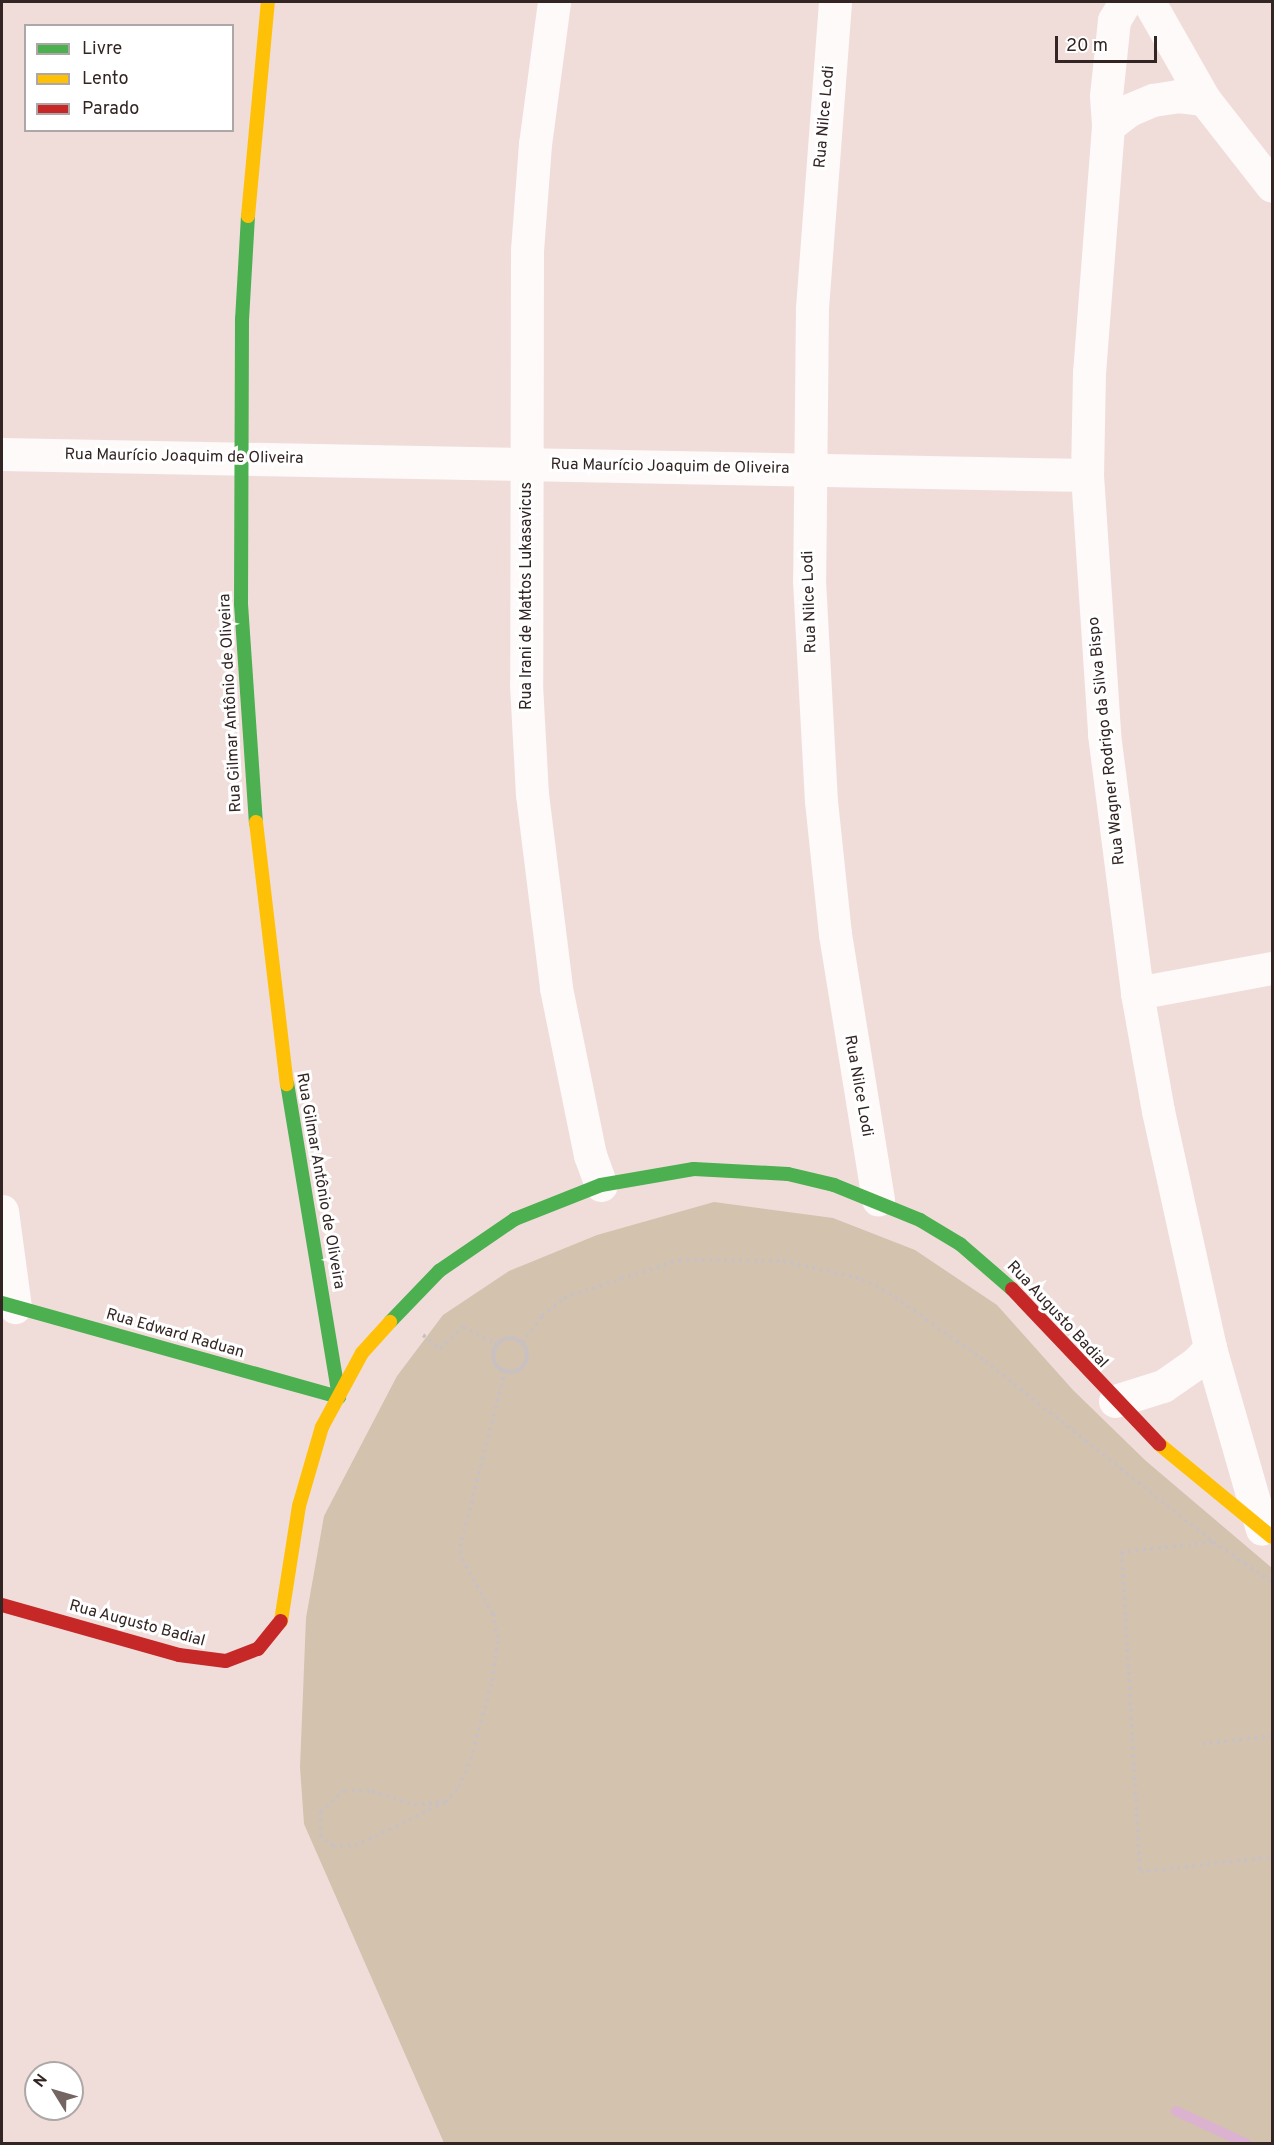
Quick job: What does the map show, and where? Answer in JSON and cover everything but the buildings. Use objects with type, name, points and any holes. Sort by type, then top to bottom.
[{"type":"street","name":"Rua Gilmar Antônio de Oliveira","points":[[268,2],[250,186],[239,458],[241,616],[260,884],[277,1024],[339,1397]]},
{"type":"street","name":"Rua Irani de Mattos Lukasavicus","points":[[554,2],[535,144],[527,250],[525,662],[532,794],[556,988],[590,1155],[601,1185]]},
{"type":"street","name":"Rua Nilce Lodi","points":[[836,2],[813,298],[807,469],[813,691],[838,957],[878,1200]]},
{"type":"street","name":"Rua Wagner Rodrigo da Silva Bispo","points":[[1125,2],[1114,20],[1106,96],[1108,126],[1094,270],[1087,475],[1104,734],[1137,993],[1178,1208],[1210,1348],[1267,1533]]},
{"type":"street","points":[[1149,2],[1204,99],[1272,186]]},
{"type":"street","points":[[1108,126],[1129,110],[1152,100],[1178,96],[1204,99]]},
{"type":"street","name":"Rua Maurício Joaquim de Oliveira","points":[[2,454],[1087,475]]},
{"type":"street","points":[[1137,993],[1272,968]]},
{"type":"street","name":"Rua Augusto Badial","points":[[2,1605],[189,1657],[226,1661],[258,1649],[271,1638],[285,1607],[299,1506],[322,1427],[362,1353],[396,1314],[440,1271],[476,1243],[515,1219],[601,1185],[694,1169],[741,1169],[788,1174],[878,1200],[920,1220],[998,1273],[1115,1401],[1173,1457],[1267,1533]]},
{"type":"street","points":[[2,1211],[8,1305]]},
{"type":"street","name":"Rua Edward Raduan","points":[[8,1305],[339,1397]]},
{"type":"street","points":[[1115,1401],[1163,1386],[1196,1363],[1210,1348]]},
{"type":"path","points":[[522,1343],[542,1316],[564,1298],[679,1260],[783,1261],[862,1280],[889,1293],[985,1361],[1213,1542],[1272,1582]]},
{"type":"path","points":[[396,1314],[440,1349],[463,1327],[497,1344],[512,1338],[522,1343],[527,1353],[525,1364],[517,1371],[505,1372]]},
{"type":"path","points":[[497,1344],[494,1360],[505,1372]]},
{"type":"path","points":[[446,1802],[414,1804],[372,1791],[344,1791],[320,1812],[321,1837],[334,1846],[358,1845],[446,1802],[459,1787],[471,1760],[495,1660],[498,1638],[493,1614],[463,1561],[460,1547],[505,1372]]},
{"type":"path","points":[[1213,1542],[1122,1552],[1140,1872],[1272,1857]]},
{"type":"path","points":[[1202,1744],[1272,1736]]},
{"type":"shaded area","points":[[714,1202],[833,1218],[915,1250],[997,1305],[1073,1390],[1146,1461],[1272,1568],[1272,2143],[444,2143],[304,1824],[300,1767],[306,1618],[324,1516],[397,1376],[443,1315],[509,1271],[597,1235]]},
{"type":"waterway","points":[[1176,2111],[1247,2144]]},
{"type":"traffic: fast","points":[[248,216],[242,319],[241,604],[256,822]]},
{"type":"traffic: fast","points":[[2,1303],[339,1397],[287,1084]]},
{"type":"traffic: fast","points":[[390,1322],[439,1271],[515,1219],[601,1185],[694,1169],[788,1174],[834,1185],[920,1220],[960,1244],[1012,1289]]},
{"type":"traffic: slow","points":[[248,216],[268,2]]},
{"type":"traffic: slow","points":[[256,822],[287,1084]]},
{"type":"traffic: slow","points":[[281,1621],[299,1506],[322,1427],[362,1353],[390,1322]]},
{"type":"traffic: slow","points":[[1159,1444],[1272,1537]]},
{"type":"traffic: jam","points":[[1012,1289],[1159,1444]]},
{"type":"traffic: jam","points":[[2,1605],[179,1655],[226,1661],[258,1649],[281,1621]]}]
